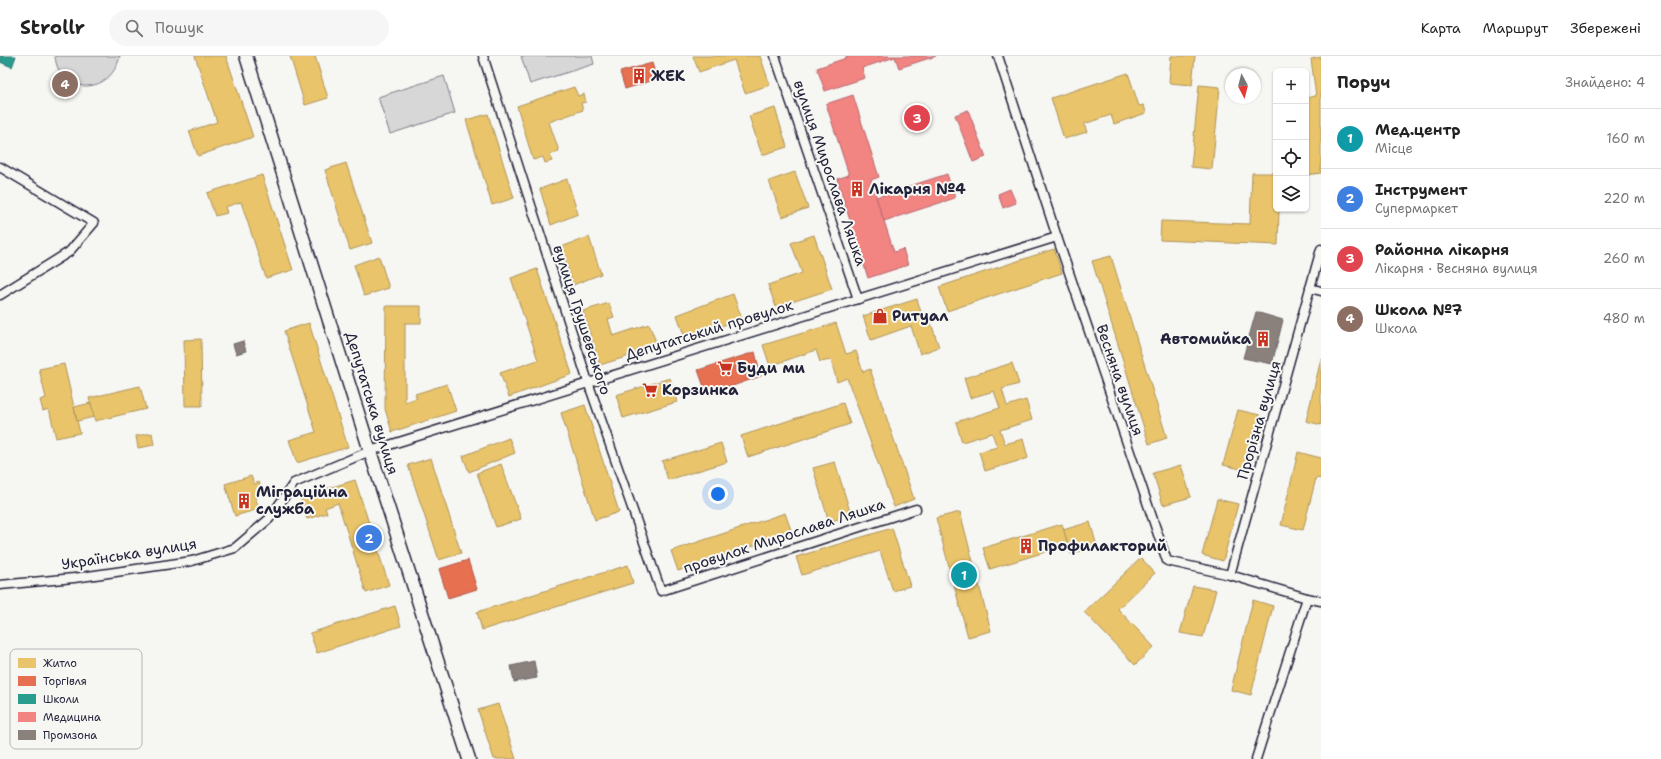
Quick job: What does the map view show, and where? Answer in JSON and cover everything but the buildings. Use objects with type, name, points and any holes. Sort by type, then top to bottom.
[{"type":"street","name":"Депутатська вулиця","points":[[246,56],[370,451],[469,759]]},
{"type":"street","name":"вулиця Грушевського","points":[[483,56],[588,382],[661,590]]},
{"type":"street","name":"вулиця Мирослава Ляшка","points":[[775,56],[858,300]]},
{"type":"street","name":"Весняна вулиця","points":[[998,56],[1057,237],[1167,561],[1230,575],[1321,601]]},
{"type":"street","points":[[0,167],[94,223],[69,252],[0,295]]},
{"type":"street","name":"Депутатський провулок","points":[[370,451],[1057,237]]},
{"type":"street","name":"Прорізна вулиця","points":[[1230,575],[1321,249]]},
{"type":"street","points":[[1310,288],[1321,291]]},
{"type":"street","name":"Українська вулиця","points":[[0,585],[74,578],[192,561],[235,548],[269,519],[294,483],[370,451]]},
{"type":"street","name":"провулок Мирослава Ляшка","points":[[661,590],[916,509]]},
{"type":"street","points":[[1256,759],[1307,598]]},
{"type":"shaded area","points":[[55,56],[120,56],[114,70],[106,79],[96,84],[85,86],[74,84],[65,78],[58,69]]},
{"type":"shaded area","points":[[521,56],[592,56],[594,64],[530,84]]},
{"type":"shaded area","points":[[444,76],[455,113],[390,134],[378,97]]},
{"type":"place","name":"ЖЕК","points":[[639,76]]},
{"type":"place","name":"Школа №7","points":[[65,84]]},
{"type":"place","name":"Районна лікарня","points":[[917,118]]},
{"type":"place","name":"Лікарня №4","points":[[857,189]]},
{"type":"place","name":"Ритуал","points":[[880,316]]},
{"type":"place","name":"Автомийка","points":[[1263,339]]},
{"type":"place","name":"Буди ми","points":[[725,368]]},
{"type":"place","name":"Корзинка","points":[[650,390]]},
{"type":"place","name":"Міграційна служба","points":[[244,501]]},
{"type":"place","name":"Інструмент","points":[[369,538]]},
{"type":"place","name":"Профилакторий","points":[[1026,546]]},
{"type":"place","name":"Мед.центр","points":[[964,575]]}]
